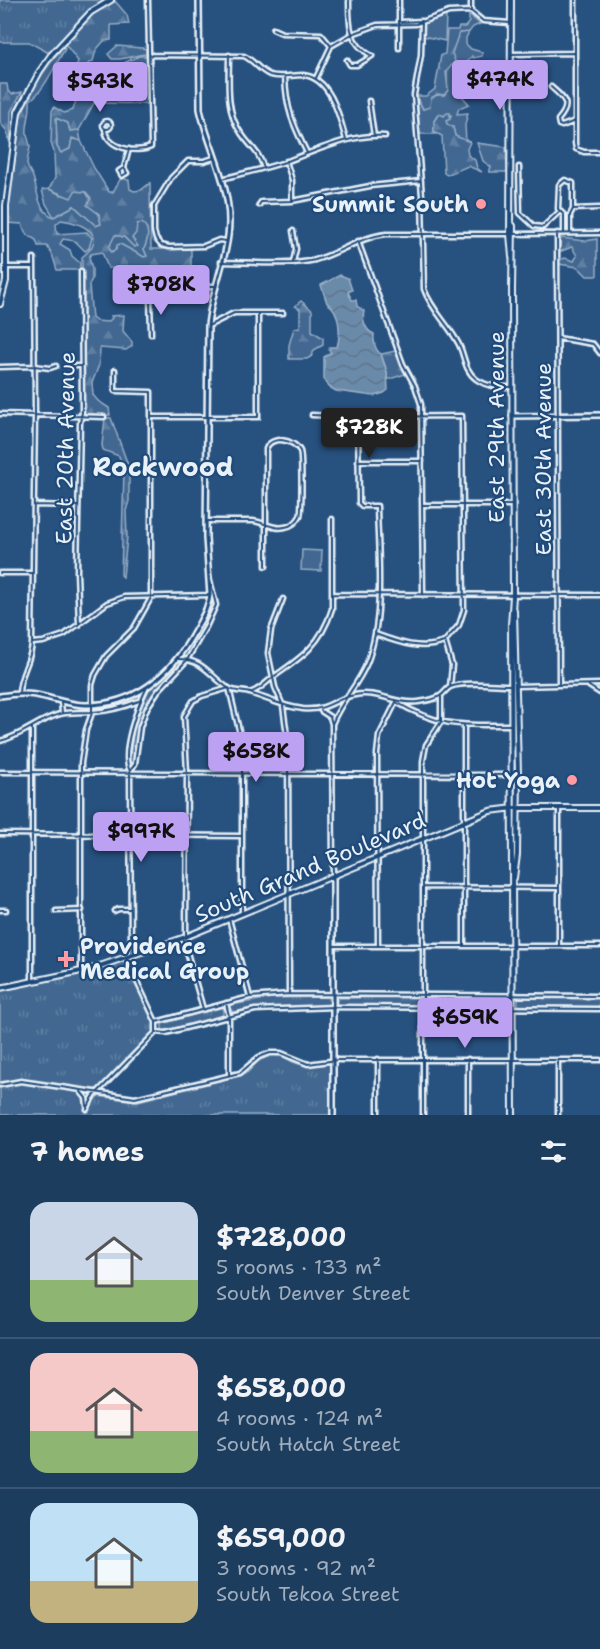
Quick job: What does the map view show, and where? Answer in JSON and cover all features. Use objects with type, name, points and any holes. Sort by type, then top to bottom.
[{"type":"main road","points":[[0,304],[6,281],[6,206],[16,120],[39,73],[51,55],[91,12],[111,0]]},
{"type":"main road","name":"East 29th Avenue","points":[[511,0],[512,234],[510,252],[512,258],[514,808]]},
{"type":"main road","name":"East 29th Avenue","points":[[513,1115],[513,888],[517,855],[512,775],[514,685]]},
{"type":"main road","name":"South Grand Boulevard","points":[[0,988],[81,971],[185,937],[490,811],[514,808],[600,808]]},
{"type":"street","points":[[105,129],[108,140],[115,145],[144,150],[151,147],[148,0]]},
{"type":"street","points":[[0,696],[36,695],[61,702],[92,705],[125,698],[147,687],[178,659],[200,623],[208,603],[210,595],[207,569],[206,417],[208,326],[229,221],[222,179],[213,158],[200,109],[199,0]]},
{"type":"street","points":[[347,60],[351,65],[357,65],[372,56],[360,48],[349,27],[349,0]]},
{"type":"street","points":[[399,0],[399,48]]},
{"type":"street","points":[[471,0],[471,11]]},
{"type":"street","points":[[575,0],[576,147],[580,152],[600,152]]},
{"type":"street","points":[[316,78],[331,46],[352,34],[377,25],[416,24],[449,12],[471,11],[483,21],[511,23]]},
{"type":"street","points":[[422,21],[421,55],[414,95],[421,181],[424,289],[428,300],[458,342],[471,374],[486,385],[512,387]]},
{"type":"street","points":[[273,29],[282,33],[321,34],[331,46]]},
{"type":"street","points":[[511,54],[575,53]]},
{"type":"street","points":[[229,55],[230,105],[237,128],[256,150],[264,168]]},
{"type":"street","points":[[150,56],[244,56],[266,73],[316,78],[328,92],[340,116],[346,140]]},
{"type":"street","points":[[285,75],[290,118],[307,153]]},
{"type":"street","points":[[551,87],[566,104],[565,111],[558,120],[559,125],[575,121]]},
{"type":"street","points":[[369,101],[374,136]]},
{"type":"street","points":[[222,179],[264,168],[346,140],[385,136]]},
{"type":"street","points":[[124,168],[129,149]]},
{"type":"street","points":[[213,158],[188,161],[168,182],[154,206],[154,231],[159,243],[167,247],[204,246],[224,241]]},
{"type":"street","points":[[286,161],[292,180],[292,201]]},
{"type":"street","points":[[519,167],[520,213],[534,226],[543,227],[559,212],[558,190],[561,182],[570,180],[573,183],[570,233]]},
{"type":"street","points":[[259,205],[261,202],[292,201],[370,186],[421,181]]},
{"type":"street","points":[[573,209],[600,208]]},
{"type":"street","points":[[559,212],[570,215]]},
{"type":"street","points":[[564,215],[564,233]]},
{"type":"street","points":[[293,231],[296,249],[293,262]]},
{"type":"street","name":"East 30th Avenue","points":[[557,233],[559,685]]},
{"type":"street","points":[[221,262],[293,262],[323,257],[380,234],[600,233]]},
{"type":"street","points":[[358,241],[403,364],[415,386],[421,404],[423,595]]},
{"type":"street","points":[[19,694],[19,679],[30,657],[32,643],[35,415],[34,258]]},
{"type":"street","points":[[6,267],[34,267]]},
{"type":"street","name":"East 20th Avenue","points":[[79,625],[80,596],[77,572],[82,366],[81,271]]},
{"type":"street","points":[[117,294],[143,299],[150,298],[166,288],[215,286]]},
{"type":"street","points":[[150,298],[151,334]]},
{"type":"street","points":[[151,417],[258,417],[258,313]]},
{"type":"street","points":[[208,326],[228,315],[283,313]]},
{"type":"street","points":[[558,338],[593,344],[600,352]]},
{"type":"street","points":[[0,367],[50,368],[56,366]]},
{"type":"street","points":[[70,366],[82,366]]},
{"type":"street","points":[[81,971],[81,771],[83,744],[92,712],[93,682],[106,656],[134,628],[151,600],[151,392],[115,391],[115,370]]},
{"type":"street","points":[[0,414],[104,417]]},
{"type":"street","points":[[312,415],[462,416],[464,610],[459,625],[445,641],[419,646],[375,634]]},
{"type":"street","points":[[512,416],[600,415]]},
{"type":"street","points":[[333,724],[345,698],[363,672],[375,634],[378,595],[377,506],[359,505],[358,417]]},
{"type":"street","points":[[206,521],[253,520],[266,524],[275,527],[285,527],[294,523],[301,514],[302,460],[297,447],[292,443],[280,440],[271,442],[267,446],[266,524],[266,566]]},
{"type":"street","points":[[358,460],[422,461]]},
{"type":"street","points":[[34,505],[78,506]]},
{"type":"street","points":[[422,505],[513,506]]},
{"type":"street","points":[[249,693],[262,687],[299,660],[320,638],[328,622],[332,609],[332,519]]},
{"type":"street","points":[[130,771],[135,764],[143,717],[154,696],[188,660],[216,605],[207,569]]},
{"type":"street","points":[[0,573],[33,573]]},
{"type":"street","points":[[332,594],[600,595]]},
{"type":"street","points":[[32,643],[56,638],[79,625],[111,601],[133,595],[210,595]]},
{"type":"street","points":[[283,599],[269,640],[268,653],[273,678],[283,706],[288,743],[289,994]]},
{"type":"street","points":[[445,641],[452,665],[450,687]]},
{"type":"street","points":[[178,659],[188,660],[211,672],[229,688],[283,706],[319,710],[330,717],[333,724],[333,1115]]},
{"type":"street","points":[[396,702],[416,702],[441,696],[450,687],[460,685],[600,684]]},
{"type":"street","points":[[586,685],[600,693]]},
{"type":"street","points":[[131,955],[128,754],[140,701],[147,687]]},
{"type":"street","points":[[203,1009],[185,937],[187,772],[183,722],[186,711],[193,701],[229,688]]},
{"type":"street","points":[[229,688],[229,696],[239,730],[242,773],[242,913]]},
{"type":"street","points":[[319,710],[353,695],[371,694],[396,702],[419,715],[441,722],[464,725],[512,725]]},
{"type":"street","points":[[423,1115],[423,774],[426,746],[441,722],[441,696]]},
{"type":"street","points":[[0,741],[12,738],[47,718],[62,713],[114,709],[140,701]]},
{"type":"street","points":[[61,702],[62,713]]},
{"type":"street","points":[[378,945],[377,754],[379,736],[396,702]]},
{"type":"street","points":[[464,725],[464,946]]},
{"type":"street","points":[[32,727],[32,981]]},
{"type":"street","points":[[0,772],[512,775]]},
{"type":"street","points":[[559,808],[559,945]]},
{"type":"street","points":[[0,834],[242,836]]},
{"type":"street","points":[[423,887],[559,888]]},
{"type":"street","points":[[114,911],[131,909]]},
{"type":"street","points":[[0,910],[6,910]]},
{"type":"street","points":[[56,911],[82,910]]},
{"type":"street","points":[[229,919],[250,997]]},
{"type":"street","points":[[333,946],[600,946]]},
{"type":"street","points":[[79,1090],[86,1098],[87,1109],[92,1099],[156,1032],[156,1022],[125,957]]},
{"type":"street","points":[[156,1022],[250,997],[289,994],[600,996]]},
{"type":"street","points":[[225,1003],[229,1016],[229,1075]]},
{"type":"street","points":[[156,1032],[168,1033],[255,1010],[333,1007],[600,1009]]},
{"type":"street","points":[[0,1085],[21,1081],[135,1098],[240,1073],[259,1057],[270,1053],[281,1053],[308,1064],[333,1060],[378,1059],[600,1060]]},
{"type":"street","points":[[378,1059],[378,1115]]},
{"type":"street","points":[[468,1059],[468,1115]]},
{"type":"street","points":[[558,1060],[558,1115]]},
{"type":"green space","points":[[0,0],[105,0],[83,16],[49,53],[29,42],[0,42]]},
{"type":"green space","points":[[115,1],[127,15],[129,24],[111,25],[111,40],[104,41],[96,50],[93,61],[85,66],[76,77],[74,76],[78,61],[65,44],[92,14]]},
{"type":"green space","points":[[469,15],[480,24],[469,32],[459,33],[452,53],[455,61],[446,72],[448,90],[444,95],[438,94],[431,98],[430,107],[423,109],[417,96],[426,96],[435,89],[441,55],[445,54],[447,30],[458,30],[459,27],[465,27],[469,22]]},
{"type":"green space","points":[[446,16],[445,41],[423,36],[424,23]]},
{"type":"green space","points":[[469,32],[466,44],[471,49],[482,52],[482,56],[473,58],[472,56],[466,62],[468,63],[467,83],[462,96],[469,104],[459,108],[457,114],[468,113],[465,125],[466,142],[455,136],[453,127],[447,125],[446,121],[451,115],[437,116],[434,121],[436,134],[420,134],[417,99],[423,109],[432,98],[444,95],[448,90],[448,68],[453,47],[459,33]]},
{"type":"green space","points":[[117,46],[146,49],[146,54],[112,59],[108,54]]},
{"type":"green space","points":[[62,47],[65,49],[44,84],[30,100],[27,135],[30,146],[27,164],[39,200],[44,210],[54,217],[74,206],[96,226],[101,224],[99,214],[87,205],[91,198],[86,192],[75,191],[71,198],[49,189],[55,178],[54,152],[51,143],[52,111],[54,107],[64,113],[73,110],[78,94],[88,97],[99,96],[108,80],[116,82],[116,87],[113,88],[126,90],[121,77],[126,73],[124,63],[139,56],[147,56],[147,104],[94,103],[79,130],[70,131],[68,123],[56,118],[57,147],[61,153],[70,149],[72,138],[81,141],[109,192],[113,192],[121,178],[129,180],[130,189],[134,191],[141,190],[150,183],[151,249],[191,249],[191,267],[108,268],[102,252],[91,254],[89,257],[92,269],[92,279],[89,285],[92,318],[96,321],[108,322],[111,316],[124,315],[123,331],[132,342],[132,346],[126,350],[100,348],[99,365],[92,383],[93,395],[109,408],[110,415],[87,415],[84,412],[82,257],[90,250],[93,237],[85,227],[78,224],[61,220],[56,224],[57,234],[87,232],[92,238],[89,248],[85,251],[75,241],[63,239],[60,244],[70,250],[72,256],[80,263],[80,270],[57,270],[47,246],[38,246],[36,240],[26,234],[22,224],[7,223],[21,114],[38,80]],"holes":[[[137,224],[145,225],[148,235],[144,249],[147,256],[144,257],[120,244],[117,245],[116,250],[111,252],[109,247],[115,235],[124,237],[134,247],[138,246],[132,238],[136,233]]]},
{"type":"green space","points":[[0,84],[7,84],[8,91],[12,94],[22,92],[11,111],[10,144],[7,131],[0,123]]},
{"type":"green space","points":[[450,113],[450,119],[446,121],[447,124],[453,127],[455,136],[470,142],[467,149],[468,155],[475,160],[477,168],[482,172],[468,166],[447,175],[444,173],[442,136],[434,132],[434,121],[440,114],[444,116]]},
{"type":"green space","points":[[56,118],[68,123],[70,131],[79,130],[81,141],[72,139],[70,149],[61,153],[57,147]]},
{"type":"green space","points":[[477,143],[506,147],[507,172],[489,172],[491,167],[483,161]]},
{"type":"green space","points":[[49,189],[61,195],[75,191],[86,192],[99,214],[101,224],[96,226],[74,206],[54,217],[46,204],[42,190]]},
{"type":"green space","points":[[142,223],[148,231],[144,249],[147,256],[144,257],[120,244],[116,250],[111,252],[109,247],[114,235],[124,237],[134,247],[137,246],[132,238],[137,224]]},
{"type":"green space","points":[[561,238],[585,241],[597,239],[597,276],[587,276],[578,267],[559,264],[559,260],[565,258],[574,261],[577,256],[572,247],[559,252]]},
{"type":"green space","points":[[301,301],[312,310],[312,331],[323,338],[323,345],[314,350],[312,356],[307,359],[289,359],[289,345],[294,328],[300,327],[300,309],[295,306]]},
{"type":"green space","points":[[395,351],[405,374],[387,380],[381,354]]},
{"type":"green space","points":[[105,418],[111,418],[129,468],[129,501],[126,511],[127,537],[123,577],[121,575],[124,471],[119,456],[103,450]]},
{"type":"green space","points":[[302,550],[322,551],[321,571],[301,570]]},
{"type":"green space","points":[[181,663],[157,690],[146,708],[139,726],[131,768],[129,767],[134,727],[148,689]]},
{"type":"green space","points":[[124,961],[156,1030],[98,1091],[97,1096],[138,1101],[242,1075],[259,1060],[272,1055],[282,1056],[306,1066],[330,1064],[331,1115],[0,1115],[0,991],[90,972]]},
{"type":"green space","points":[[327,997],[330,1002],[327,1006],[253,1008],[233,1012],[229,1007],[271,998]]},
{"type":"green space","points":[[416,997],[420,1002],[415,1006],[339,1006],[336,1002],[339,998]]},
{"type":"green space","points":[[597,997],[600,1000],[598,1007],[518,1007],[518,998]]},
{"type":"green space","points":[[429,998],[508,998],[509,1005],[429,1007],[424,1002]]},
{"type":"green space","points":[[223,1008],[223,1015],[162,1031],[162,1024]]},
{"type":"water","points":[[340,275],[348,278],[352,290],[348,292],[352,300],[356,300],[357,306],[364,311],[365,324],[374,334],[375,345],[381,354],[387,372],[388,390],[384,393],[374,396],[336,391],[329,387],[324,379],[324,357],[331,353],[330,347],[337,347],[339,329],[335,311],[327,303],[321,285]]},
{"type":"place","name":"Summit South","points":[[481,204]]},
{"type":"place","name":"Hot Yoga","points":[[572,780]]},
{"type":"place","name":"Providence Medical Group","points":[[66,959]]},
{"type":"district","name":"Rockwood","points":[[163,467]]}]
